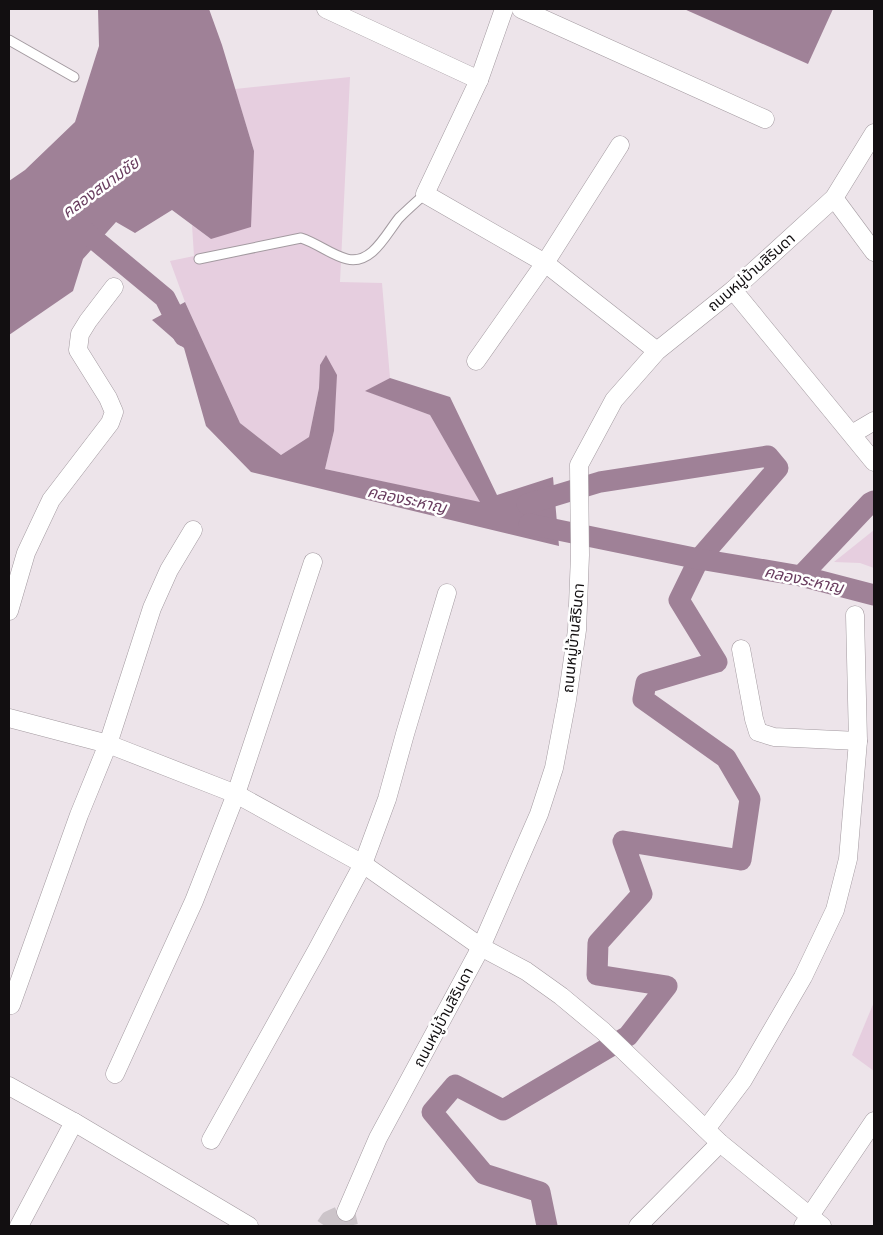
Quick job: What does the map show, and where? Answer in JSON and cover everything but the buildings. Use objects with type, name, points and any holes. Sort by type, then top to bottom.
[{"type":"street","points":[[326,9],[479,80]]},
{"type":"street","points":[[504,9],[479,80],[425,194],[545,264],[657,351]]},
{"type":"street","points":[[521,9],[765,119]]},
{"type":"street","name":"ถนนหมู่บ้านสิรินดา","points":[[346,1212],[378,1138],[481,947],[539,814],[554,768],[567,700],[577,630],[580,556],[579,464],[614,400],[657,351],[733,290],[834,198],[874,133]]},
{"type":"street","points":[[476,361],[545,264],[620,145]]},
{"type":"street","points":[[834,198],[874,252]]},
{"type":"street","points":[[9,611],[26,553],[50,500],[110,423],[114,412],[108,398],[78,350],[80,334],[114,287]]},
{"type":"street","points":[[733,290],[874,462]]},
{"type":"street","points":[[852,434],[874,421]]},
{"type":"street","points":[[11,1005],[79,815],[108,744],[152,608],[169,570],[193,530]]},
{"type":"street","points":[[115,1074],[194,901],[236,794],[314,562]]},
{"type":"street","points":[[211,1140],[318,950],[362,864],[387,799],[447,593]]},
{"type":"street","points":[[706,1129],[743,1080],[803,977],[835,910],[848,859],[858,741],[854,615]]},
{"type":"street","points":[[741,649],[758,732],[774,737],[858,741]]},
{"type":"street","points":[[9,718],[108,744],[236,794],[362,864],[481,947],[526,971],[561,996],[604,1032],[720,1143],[811,1223],[874,1121]]},
{"type":"street","points":[[9,1086],[74,1122],[249,1226]]},
{"type":"street","points":[[19,1226],[74,1122]]},
{"type":"street","points":[[638,1226],[720,1143]]},
{"type":"lane","points":[[9,40],[74,77]]},
{"type":"lane","points":[[199,259],[301,238],[346,259],[357,260],[373,252],[400,217],[425,194]]},
{"type":"shaded area","points":[[350,77],[340,282],[382,283],[390,378],[366,391],[430,415],[481,503],[325,469],[334,431],[320,365],[319,388],[309,437],[281,455],[240,423],[185,302],[170,261],[194,256],[192,225],[211,239],[254,151],[235,89]]},
{"type":"shaded area","points":[[874,530],[874,568],[860,563],[834,562]]},
{"type":"shaded area","points":[[874,1002],[874,1071],[852,1055]]},
{"type":"water","name":"คลองสนามชัย","points":[[98,9],[209,9],[222,45],[254,151],[251,227],[211,239],[172,210],[135,233],[116,222],[83,259],[73,291],[9,335],[9,181],[25,170],[75,122],[99,46]]},
{"type":"water","points":[[684,9],[833,9],[808,64]]},
{"type":"water","points":[[185,302],[240,423],[281,455],[309,437],[319,388],[320,365],[326,355],[337,375],[334,431],[325,469],[480,502],[430,415],[365,391],[390,378],[450,397],[497,495],[553,477],[559,546],[251,472],[206,426],[184,348],[152,320]]},
{"type":"waterway","name":"คลองระหาญ","points":[[77,225],[165,298],[184,336]]},
{"type":"waterway","points":[[527,504],[600,482],[768,456],[778,468],[699,559],[679,600],[717,662],[646,683],[643,699],[726,758],[750,799],[741,860],[623,841],[642,894],[598,943],[597,975],[667,986],[628,1036],[503,1110],[455,1085],[432,1112],[484,1174],[540,1192],[547,1226]]},
{"type":"waterway","points":[[801,576],[874,501]]},
{"type":"waterway","name":"คลองระหาญ","points":[[529,524],[699,559],[801,576],[874,595]]},
{"type":"tunnel","points":[[325,1226],[329,1220],[346,1212],[349,1226]]}]
